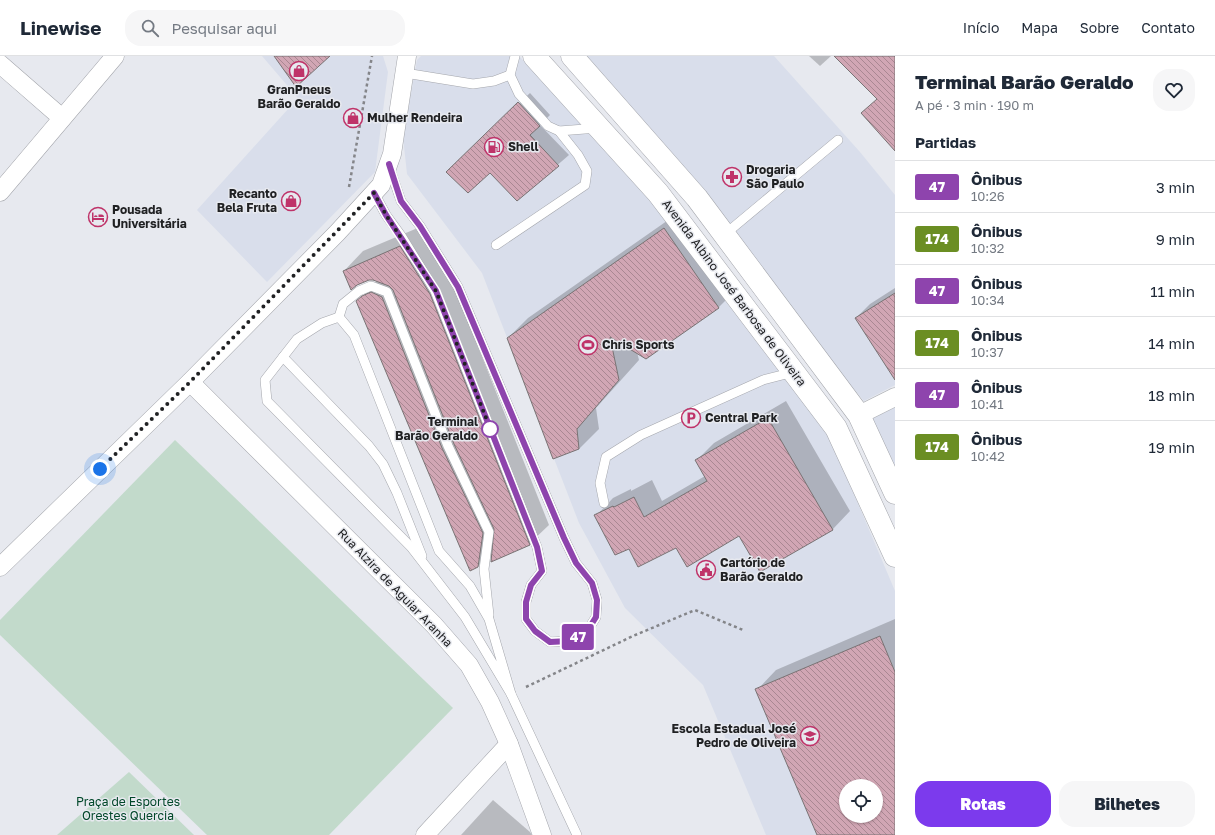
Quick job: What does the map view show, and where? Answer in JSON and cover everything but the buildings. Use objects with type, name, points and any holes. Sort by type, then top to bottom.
[{"type":"main road","name":"Avenida Albino José Barbosa de Oliveira","points":[[534,56],[658,193],[836,428],[895,556]]},
{"type":"main road","points":[[572,56],[697,198],[860,415],[895,493]]},
{"type":"street","points":[[0,192],[115,56]]},
{"type":"street","points":[[0,64],[62,118]]},
{"type":"street","points":[[0,567],[190,382],[381,185],[392,154],[406,64]]},
{"type":"street","name":"Rua Alzira de Aguiar Aranha","points":[[190,382],[434,625],[469,665],[490,702],[509,744],[542,835]]},
{"type":"street","points":[[860,415],[895,397]]},
{"type":"street","points":[[425,835],[509,744]]},
{"type":"lane","points":[[496,245],[585,185],[587,171],[578,155],[559,131],[548,126],[519,94],[510,75],[515,56]]},
{"type":"lane","points":[[406,64],[473,84],[494,81],[510,75]]},
{"type":"lane","points":[[559,131],[599,128]]},
{"type":"lane","points":[[724,235],[838,140]]},
{"type":"lane","points":[[374,193],[386,215],[436,291],[537,547],[542,571],[531,585],[526,602],[526,619],[535,631],[550,642],[569,641],[586,633],[596,617],[597,600],[592,583],[576,563],[564,538],[458,287],[420,226],[401,201],[389,164]]},
{"type":"lane","points":[[511,694],[489,619],[484,569],[489,532],[448,446],[387,292],[371,286],[359,291],[343,304],[338,317],[322,323],[297,339],[265,380],[268,401],[411,547],[465,617],[511,694],[577,835]]},
{"type":"lane","points":[[338,317],[354,335],[439,551],[470,586],[489,619]]},
{"type":"lane","points":[[283,357],[369,446],[383,464],[397,493],[426,567]]},
{"type":"lane","points":[[604,504],[600,483],[606,457],[641,435],[763,380],[794,372]]},
{"type":"path","points":[[356,212],[347,195],[372,56]]},
{"type":"path","points":[[511,694],[633,636],[695,610],[743,630]]},
{"type":"shaded area","points":[[262,56],[383,56],[388,72],[375,172],[267,282],[197,210],[298,98]]},
{"type":"shaded area","points":[[421,56],[519,56],[629,173],[748,331],[829,435],[895,591],[895,835],[766,835],[703,685],[625,608],[579,523],[482,273],[407,174],[403,137],[417,60]]},
{"type":"shaded area","points":[[572,56],[774,56],[860,152],[895,195],[895,385],[864,401]]},
{"type":"shaded area","points":[[895,406],[895,472],[871,418]]},
{"type":"green space","points":[[175,440],[453,708],[329,835],[207,835],[0,635],[0,620]]},
{"type":"green space","name":"Praça de Esportes Orestes Quercia","points":[[129,772],[194,835],[57,835]]},
{"type":"bus line","name":"47","points":[[374,193],[386,215],[402,237],[436,291],[537,547],[542,571],[531,585],[526,602],[526,619],[535,631],[550,642],[569,641],[586,633],[596,617],[597,600],[592,583],[576,563],[564,538],[458,287],[420,226],[401,201],[389,164]]},
{"type":"place","name":"GranPneus Barão Geraldo","points":[[299,71]]},
{"type":"place","name":"Mulher Rendeira","points":[[353,118]]},
{"type":"place","name":"Shell","points":[[494,147]]},
{"type":"place","name":"Drogaria São Paulo","points":[[732,177]]},
{"type":"place","name":"Recanto Bela Fruta","points":[[291,201]]},
{"type":"place","name":"Pousada Universitária","points":[[98,217]]},
{"type":"place","name":"Chris Sports","points":[[588,345]]},
{"type":"place","name":"Central Park","points":[[691,418]]},
{"type":"place","name":"Terminal Barão Geraldo","points":[[490,429]]},
{"type":"place","name":"Cartório de Barão Geraldo","points":[[706,570]]},
{"type":"place","name":"Escola Estadual José Pedro de Oliveira","points":[[810,736]]},
{"type":"route","points":[[100,469],[190,382],[337,233],[374,193],[386,215],[402,237],[436,291],[492,433],[490,429]]}]
